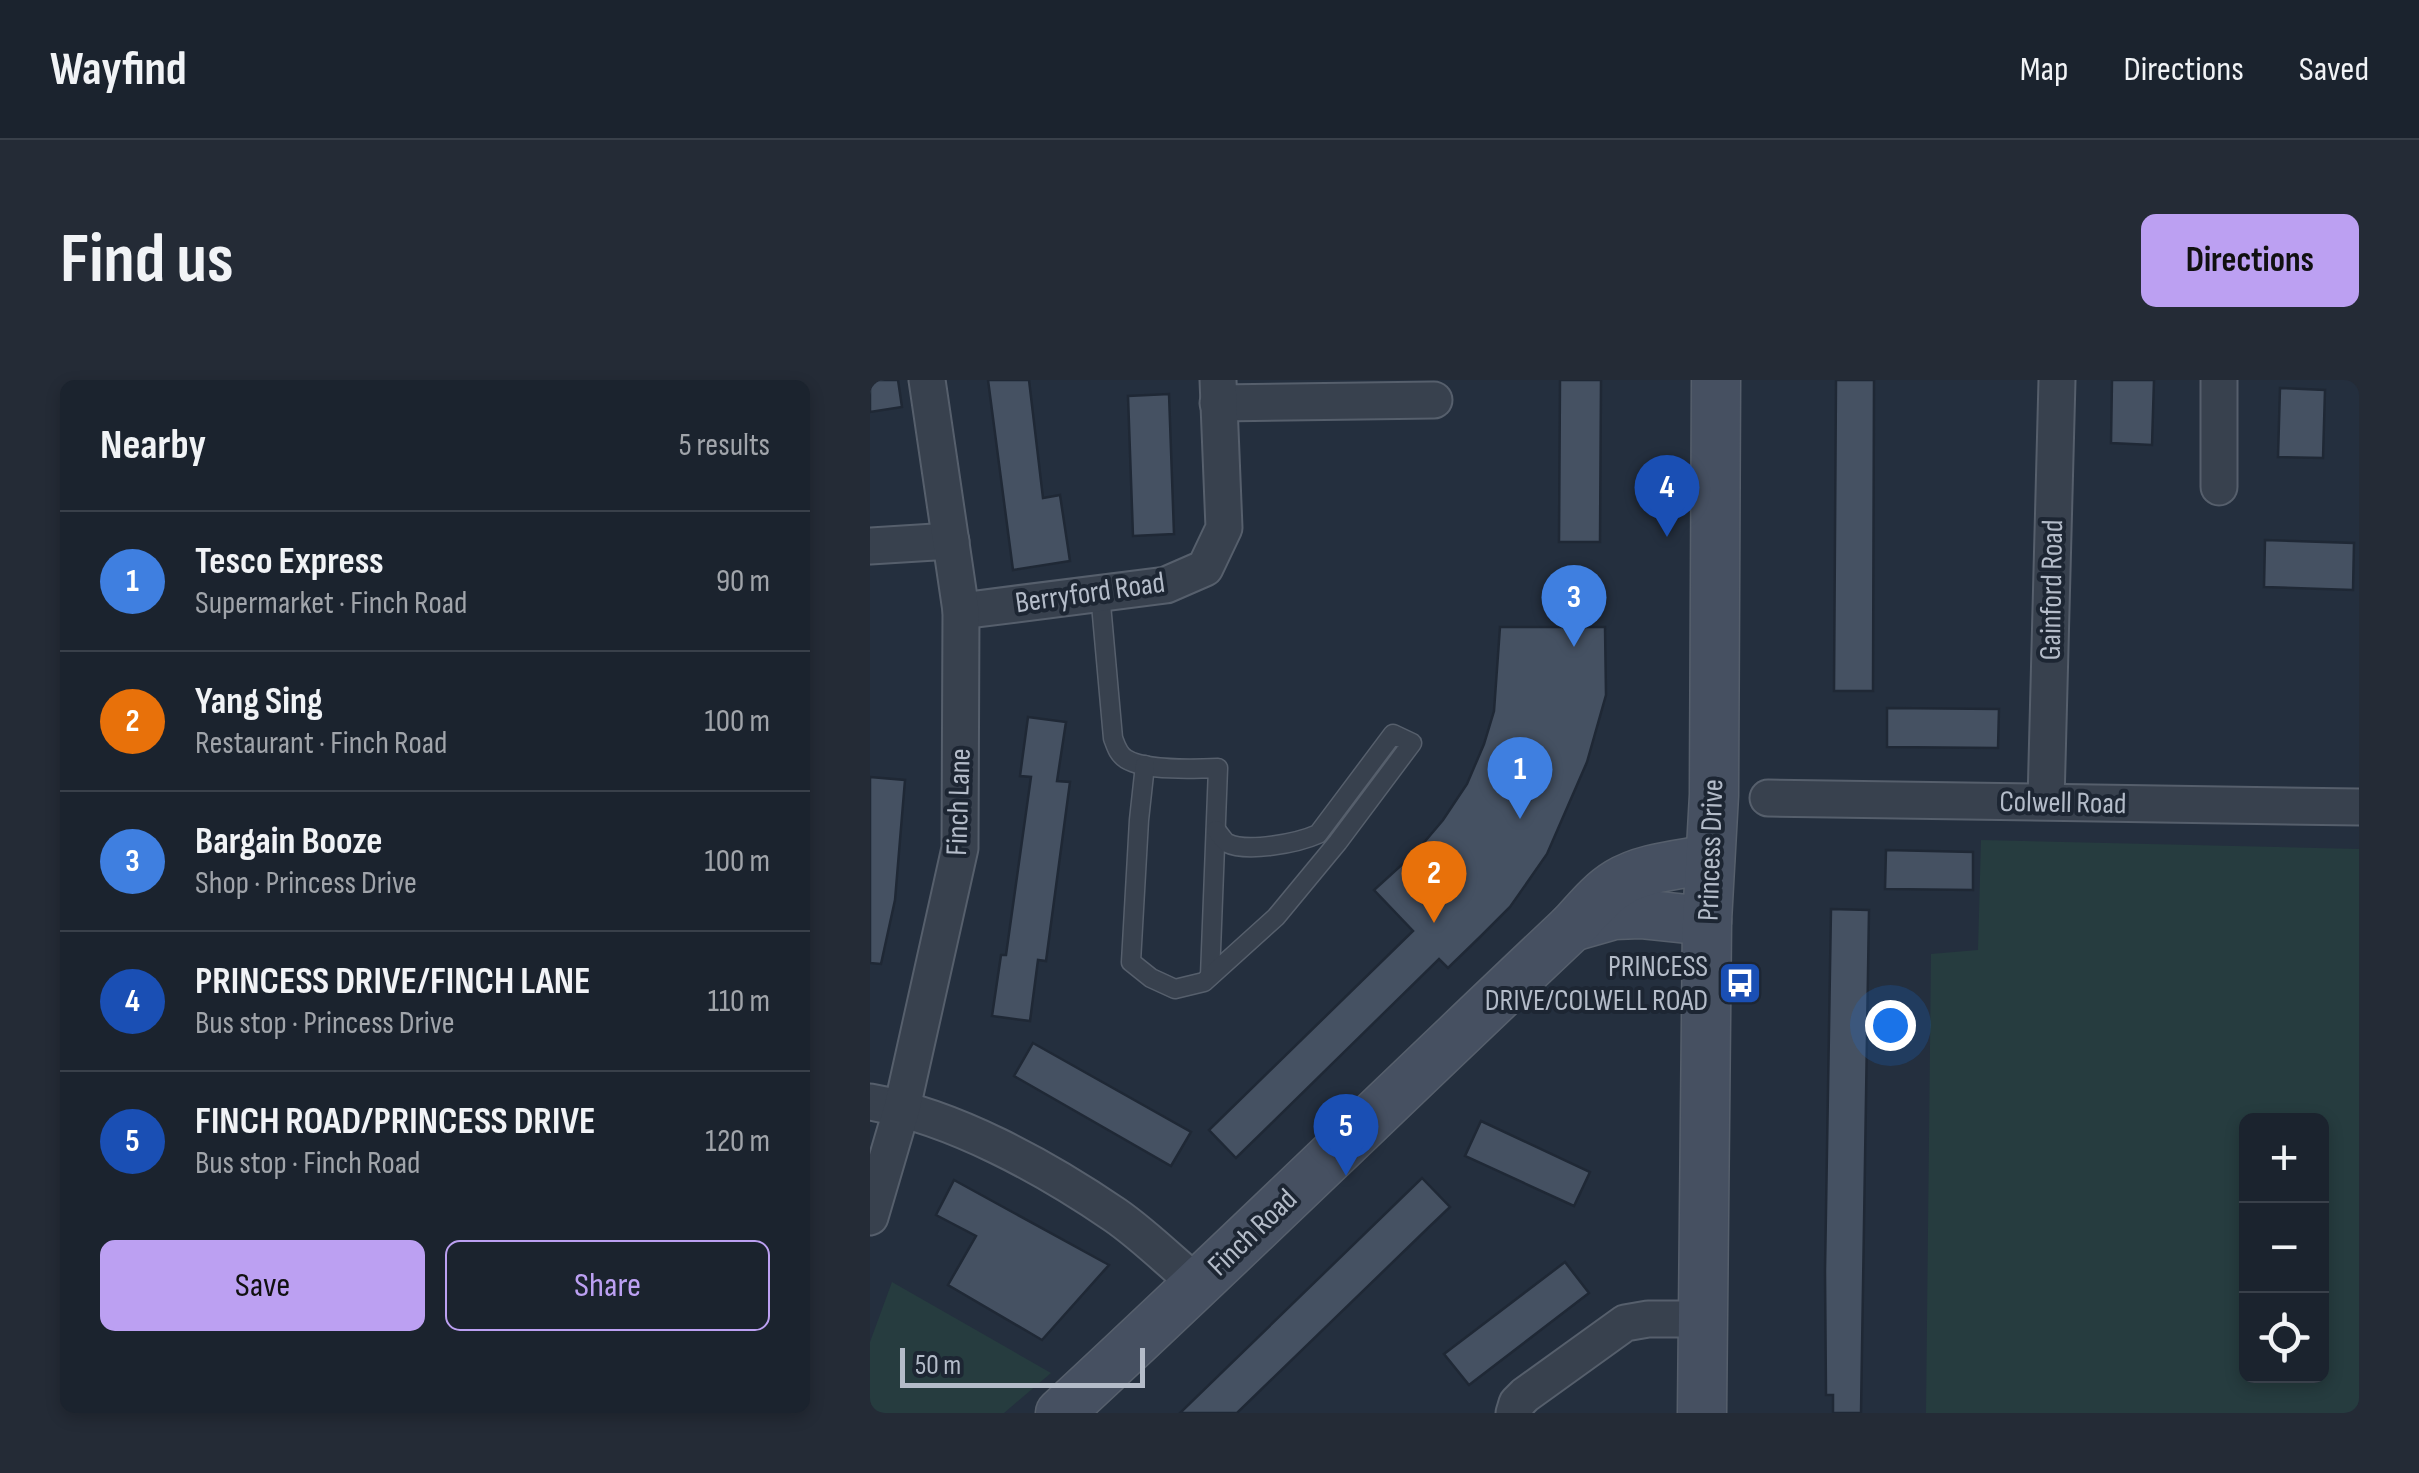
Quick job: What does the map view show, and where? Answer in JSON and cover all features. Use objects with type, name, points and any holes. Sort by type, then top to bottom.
[{"type":"street","name":"Finch Lane","points":[[870,1217],[886,1105],[960,848],[961,611],[927,380]]},
{"type":"street","name":"Princess Drive","points":[[1702,1413],[1706,921],[1714,796],[1716,380]]},
{"type":"street","name":"Gainford Road","points":[[2046,801],[2057,380]]},
{"type":"street","points":[[2219,380],[2219,487]]},
{"type":"street","points":[[1218,391],[1434,400]]},
{"type":"street","name":"Berryford Road","points":[[961,611],[1166,585],[1205,568],[1224,528],[1218,391]]},
{"type":"street","points":[[870,546],[951,541]]},
{"type":"street","name":"Colwell Road","points":[[1768,798],[2359,807]]},
{"type":"street","name":"Finch Road","points":[[1060,1413],[1599,898],[1620,882],[1644,872],[1710,859]]},
{"type":"street","name":"Finch Road","points":[[1572,927],[1614,915],[1706,921]]},
{"type":"street","points":[[886,1105],[1018,1155],[1118,1216],[1198,1284]]},
{"type":"street","points":[[1514,1413],[1525,1395],[1625,1323],[1704,1319]]},
{"type":"lane","points":[[1100,593],[1112,738],[1120,753],[1145,765],[1218,768],[1210,976]]},
{"type":"lane","points":[[1145,765],[1138,820],[1131,962],[1151,978],[1175,989],[1204,982],[1276,916],[1338,842],[1412,742],[1392,734],[1318,834],[1306,840],[1242,846],[1226,842],[1216,830]]},
{"type":"green space","points":[[1981,840],[2359,849],[2359,1413],[1926,1413],[1931,954],[1978,950]]},
{"type":"green space","points":[[892,1282],[1051,1373],[1004,1413],[870,1413],[870,1342]]},
{"type":"building","points":[[870,380],[898,380],[902,407],[870,412]]},
{"type":"building","points":[[988,380],[1029,380],[1043,498],[1060,495],[1070,561],[1013,570]]},
{"type":"building","points":[[1560,380],[1601,380],[1600,542],[1559,542]]},
{"type":"building","points":[[1836,380],[1874,380],[1873,691],[1834,691]]},
{"type":"building","points":[[2112,380],[2154,380],[2152,445],[2111,443]]},
{"type":"building","points":[[2280,388],[2325,390],[2323,458],[2278,457]]},
{"type":"building","points":[[1169,394],[1174,534],[1133,536],[1128,396]]},
{"type":"building","points":[[2265,540],[2354,543],[2353,590],[2264,587]]},
{"type":"building","points":[[1500,627],[1605,627],[1606,695],[1587,762],[1547,854],[1510,907],[1482,935],[1448,968],[1439,959],[1236,1158],[1209,1130],[1413,931],[1374,890],[1416,852],[1467,784],[1494,711]]},
{"type":"building","points":[[1887,708],[1999,709],[1998,748],[1887,747]]},
{"type":"building","points":[[1028,717],[1066,722],[1057,781],[1070,782],[1046,961],[1038,960],[1030,1021],[992,1016],[1001,955],[1006,955],[1031,777],[1020,776]]},
{"type":"building","points":[[870,777],[905,780],[895,900],[881,964],[870,963]]},
{"type":"building","points":[[1886,850],[1973,852],[1973,890],[1885,889]]},
{"type":"building","points":[[1831,909],[1869,910],[1861,1413],[1833,1413],[1833,1395],[1826,1395]]},
{"type":"building","points":[[1033,1043],[1191,1132],[1171,1166],[1014,1076]]},
{"type":"building","points":[[1481,1121],[1590,1172],[1574,1206],[1465,1156]]},
{"type":"building","points":[[1422,1178],[1450,1207],[1237,1413],[1180,1413]]},
{"type":"building","points":[[954,1180],[1109,1265],[1042,1340],[948,1285],[976,1236],[936,1215]]},
{"type":"building","points":[[1565,1262],[1589,1293],[1469,1385],[1444,1354]]},
{"type":"place","name":"PRINCESS DRIVE/FINCH LANE","points":[[1667,537]]},
{"type":"place","name":"Bargain Booze","points":[[1574,647]]},
{"type":"place","name":"Tesco Express","points":[[1520,819]]},
{"type":"place","name":"Yang Sing","points":[[1434,923]]},
{"type":"place","name":"PRINCESS DRIVE/COLWELL ROAD","points":[[1740,983]]},
{"type":"place","name":"FINCH ROAD/PRINCESS DRIVE","points":[[1346,1176]]}]
